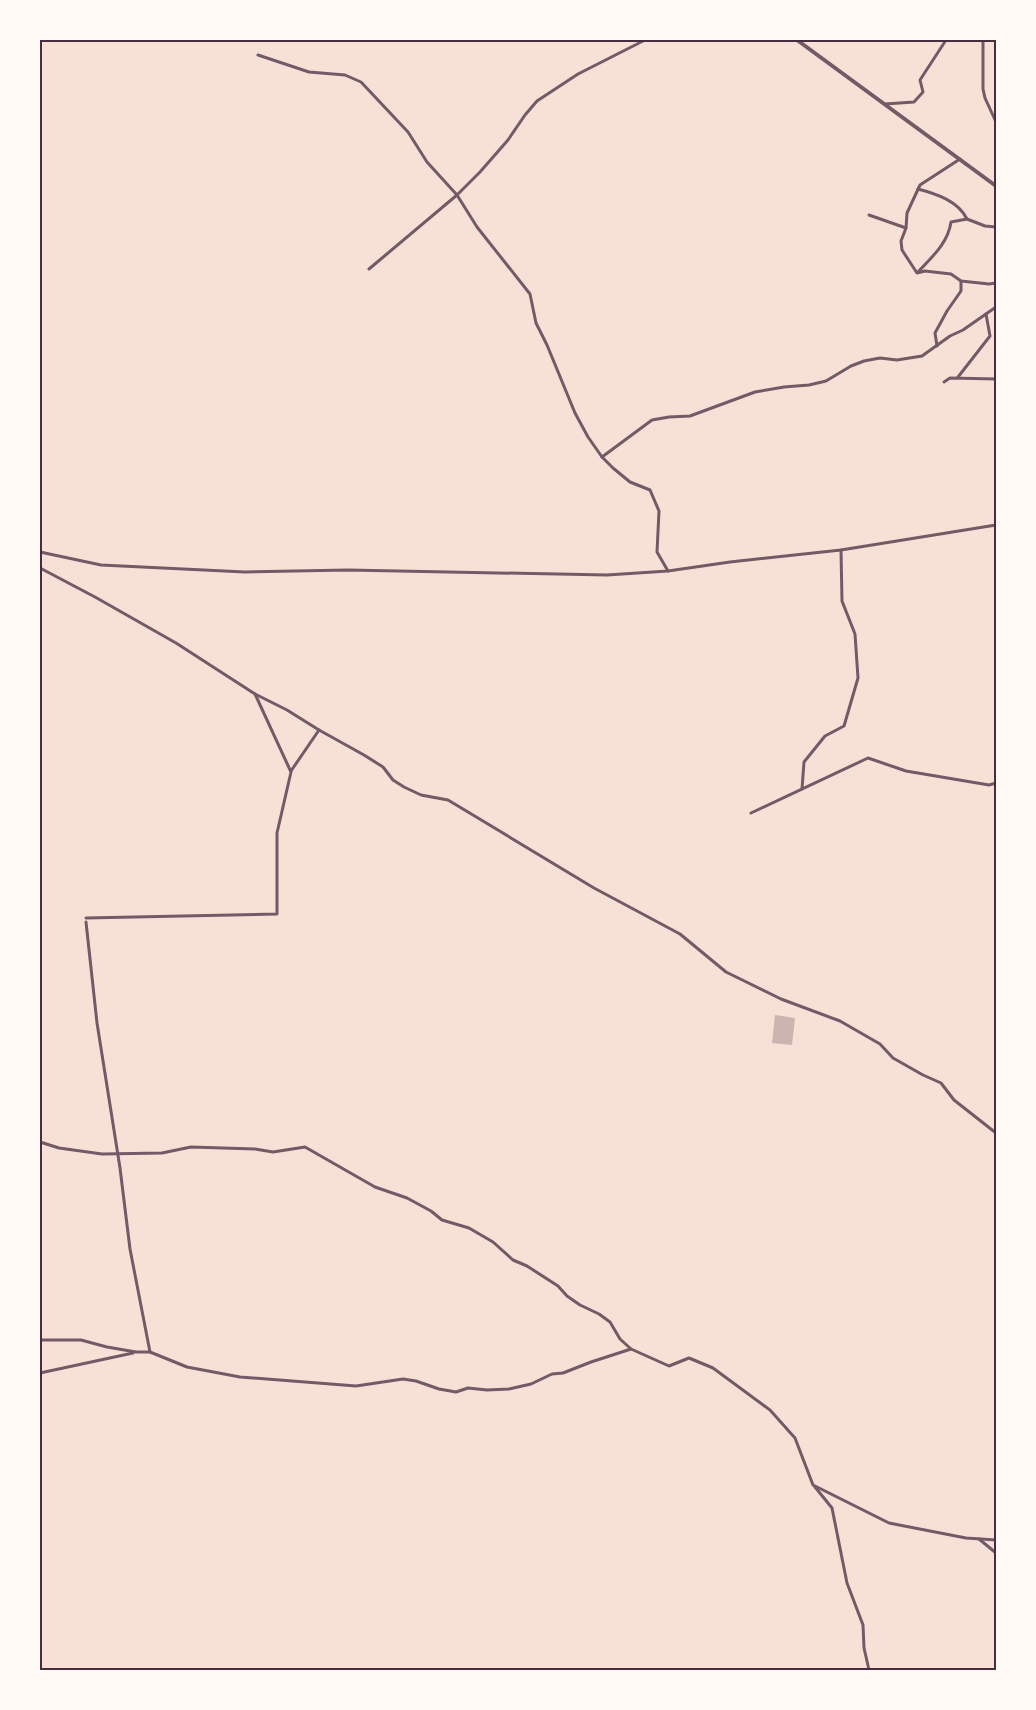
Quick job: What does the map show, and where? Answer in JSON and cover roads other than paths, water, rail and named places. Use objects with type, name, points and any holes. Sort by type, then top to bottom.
[{"type":"street","points":[[369,269],[457,196],[508,140],[537,101],[578,74],[645,40]]},
{"type":"street","points":[[797,40],[804,42],[996,186]]},
{"type":"street","points":[[885,104],[914,102],[923,92],[920,80],[946,40]]},
{"type":"street","points":[[983,40],[983,89],[996,122]]},
{"type":"street","points":[[258,55],[309,72],[345,75],[361,82],[408,132],[427,162],[457,196],[476,227],[530,294],[536,323],[588,437],[602,457],[630,482],[650,490],[659,511],[657,552],[668,571]]},
{"type":"street","points":[[917,273],[902,250],[901,241],[906,228],[908,213],[920,185],[960,160]]},
{"type":"street","points":[[918,189],[943,196],[963,212],[967,220]]},
{"type":"street","points":[[869,215],[906,228]]},
{"type":"street","points":[[917,273],[939,250],[950,232],[951,222],[967,220],[985,226],[996,227]]},
{"type":"street","points":[[917,273],[925,271],[951,274],[961,281],[989,284],[996,282]]},
{"type":"street","points":[[937,346],[935,333],[947,311],[962,291],[961,281]]},
{"type":"street","points":[[602,457],[652,420],[690,416],[755,392],[826,381],[851,366],[864,361],[880,358],[897,360],[922,356],[996,307]]},
{"type":"street","points":[[958,377],[990,336],[986,314]]},
{"type":"street","points":[[944,382],[950,378],[958,377],[996,379]]},
{"type":"street","points":[[40,552],[101,565],[245,572],[348,570],[579,576],[668,571],[841,550],[996,525]]},
{"type":"street","points":[[802,789],[804,762],[825,736],[844,726],[858,678],[855,634],[842,601],[841,550]]},
{"type":"street","points":[[40,568],[95,596],[176,643],[255,694],[287,710],[383,767],[393,780],[404,787],[421,795],[448,800],[594,888],[680,934],[726,972],[781,999],[840,1021],[880,1044],[893,1058],[923,1075],[941,1082],[954,1100],[996,1134]]},
{"type":"street","points":[[255,694],[291,772]]},
{"type":"street","points":[[150,1352],[130,1249],[96,1023],[86,920],[277,914],[277,833],[291,772],[319,730]]},
{"type":"street","points":[[751,813],[868,758],[906,771],[989,785],[996,783]]},
{"type":"street","points":[[40,1142],[59,1148],[102,1154],[162,1153],[191,1147],[255,1149],[273,1152],[305,1147],[375,1187],[420,1204],[442,1220],[469,1228],[493,1242],[513,1260],[527,1266],[558,1286],[567,1296],[580,1305],[599,1314],[610,1322],[620,1339],[630,1349],[669,1366],[689,1358],[712,1368],[733,1381],[770,1410],[795,1438],[813,1484],[832,1508],[848,1583],[863,1625],[864,1648],[869,1670]]},
{"type":"street","points":[[40,1340],[80,1340],[136,1352],[150,1352],[188,1367],[240,1377],[356,1386],[403,1379],[456,1392],[468,1388],[509,1390],[530,1384],[552,1374],[564,1373],[630,1349]]},
{"type":"street","points":[[40,1373],[136,1352]]},
{"type":"street","points":[[813,1484],[890,1523],[966,1538],[996,1540]]},
{"type":"street","points":[[979,1539],[996,1553]]}]
